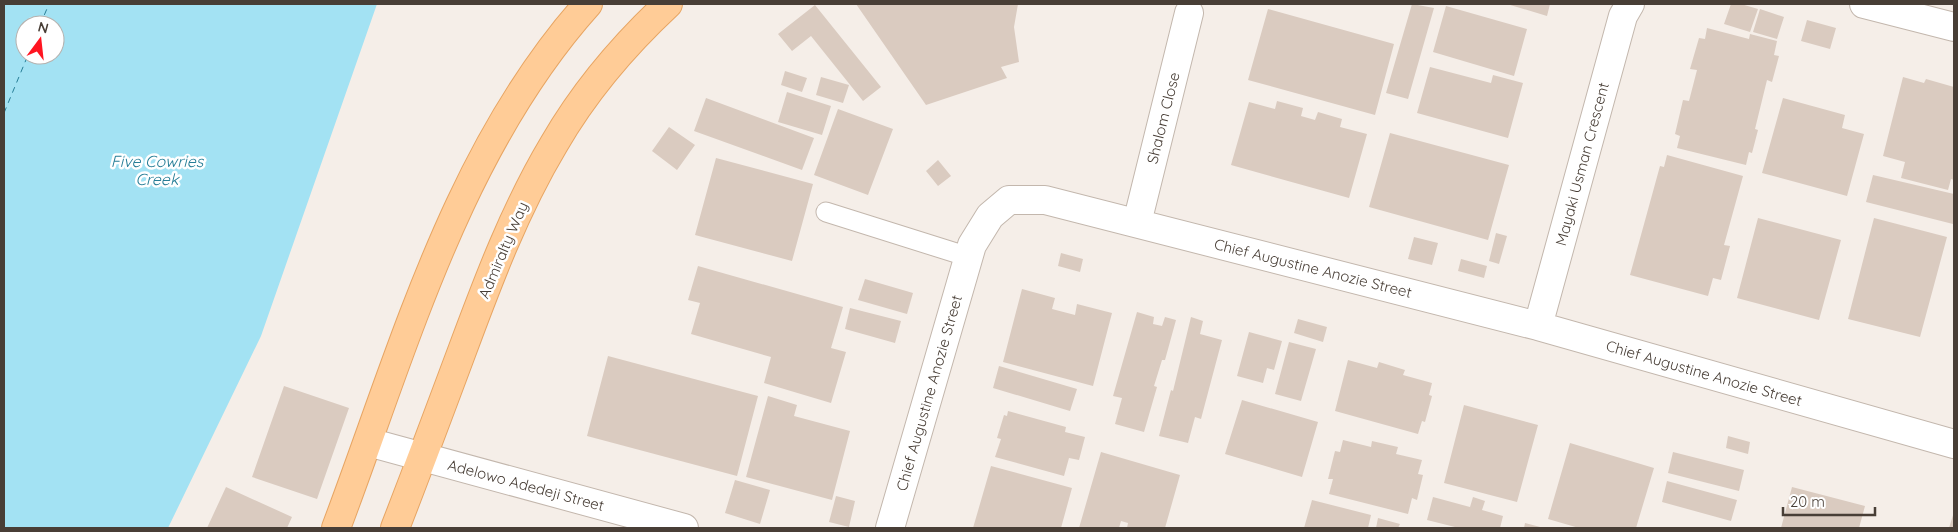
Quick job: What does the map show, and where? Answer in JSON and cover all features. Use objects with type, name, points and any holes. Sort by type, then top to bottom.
[{"type":"main road","points":[[336,528],[413,317],[457,214],[497,132],[535,72],[588,4]]},
{"type":"main road","name":"Admiralty Way","points":[[395,528],[487,283],[521,204],[554,144],[600,77],[647,23],[668,4]]},
{"type":"street","name":"Mayaki Usman Crescent","points":[[1538,326],[1623,16],[1630,4]]},
{"type":"street","points":[[1864,4],[1954,28]]},
{"type":"street","name":"Shalom Close","points":[[1137,223],[1190,13]]},
{"type":"street","name":"Chief Augustine Anozie Street","points":[[890,528],[972,245],[990,216],[1009,200],[1045,200],[1538,326],[1954,444]]},
{"type":"street","name":"Adelowo Adedeji Street","points":[[368,442],[684,528]]},
{"type":"lane","points":[[826,212],[969,257]]},
{"type":"water","name":"Five Cowries Creek","points":[[4,4],[377,4],[261,336],[168,528],[4,528]]},
{"type":"building","points":[[856,4],[1018,4],[1014,27],[1019,62],[1001,67],[1007,78],[926,105]]},
{"type":"building","points":[[1412,4],[1434,8],[1408,99],[1386,93]]},
{"type":"building","points":[[1507,4],[1550,4],[1547,16]]},
{"type":"building","points":[[1731,4],[1741,4],[1758,9],[1750,32],[1724,24]]},
{"type":"building","points":[[815,5],[881,87],[863,101],[811,36],[792,51],[778,34]]},
{"type":"building","points":[[1446,6],[1527,29],[1514,76],[1433,52]]},
{"type":"building","points":[[1268,9],[1394,44],[1375,115],[1248,80]]},
{"type":"building","points":[[1760,9],[1784,17],[1777,39],[1753,32]]},
{"type":"building","points":[[1807,20],[1836,28],[1830,49],[1801,41]]},
{"type":"building","points":[[1707,28],[1749,39],[1750,34],[1777,41],[1774,55],[1779,56],[1772,82],[1767,80],[1755,129],[1758,130],[1752,153],[1749,152],[1746,165],[1677,148],[1680,136],[1675,134],[1683,100],[1689,101],[1697,70],[1690,69],[1699,38],[1705,39]]},
{"type":"building","points":[[1430,67],[1491,83],[1493,75],[1523,83],[1508,138],[1417,113]]},
{"type":"building","points":[[785,71],[807,78],[802,92],[781,85]]},
{"type":"building","points":[[821,77],[849,85],[843,103],[816,95]]},
{"type":"building","points":[[1903,77],[1924,83],[1926,79],[1954,87],[1954,180],[1951,179],[1948,190],[1901,178],[1905,162],[1883,156]]},
{"type":"building","points":[[787,92],[831,106],[822,135],[778,122]]},
{"type":"building","points":[[706,98],[814,138],[802,170],[694,131]]},
{"type":"building","points":[[1783,98],[1845,115],[1842,128],[1864,134],[1847,196],[1762,173]]},
{"type":"building","points":[[1277,101],[1303,108],[1301,116],[1315,120],[1318,112],[1342,119],[1340,127],[1367,134],[1349,198],[1231,165],[1249,102],[1275,109]]},
{"type":"building","points":[[838,109],[893,129],[868,195],[814,175]]},
{"type":"building","points":[[669,127],[695,145],[677,170],[652,151]]},
{"type":"building","points":[[1390,133],[1509,165],[1488,240],[1369,207]]},
{"type":"building","points":[[1667,155],[1743,176],[1724,245],[1730,246],[1721,280],[1713,278],[1708,296],[1630,275],[1660,166],[1664,167]]},
{"type":"building","points":[[716,158],[813,184],[792,261],[695,235]]},
{"type":"building","points":[[938,160],[951,176],[938,186],[926,171]]},
{"type":"building","points":[[1873,175],[1954,194],[1953,224],[1866,202]]},
{"type":"building","points":[[1758,218],[1841,240],[1819,320],[1737,298]]},
{"type":"building","points":[[1874,218],[1947,237],[1920,337],[1848,319]]},
{"type":"building","points":[[1496,233],[1507,236],[1499,264],[1489,261]]},
{"type":"building","points":[[1414,237],[1438,243],[1432,265],[1408,259]]},
{"type":"building","points":[[1061,253],[1083,259],[1080,272],[1058,266]]},
{"type":"building","points":[[1461,259],[1487,266],[1484,278],[1458,271]]},
{"type":"building","points":[[698,266],[843,307],[831,348],[846,352],[831,403],[764,383],[771,357],[691,334],[700,303],[688,300]]},
{"type":"building","points":[[865,279],[913,293],[907,314],[858,300]]},
{"type":"building","points":[[1022,289],[1055,298],[1052,309],[1075,315],[1077,304],[1112,313],[1093,386],[1003,362]]},
{"type":"building","points":[[850,308],[901,321],[895,343],[845,329]]},
{"type":"building","points":[[1137,312],[1154,317],[1153,324],[1162,326],[1165,317],[1176,320],[1165,360],[1162,360],[1154,386],[1157,387],[1144,432],[1115,424],[1122,398],[1113,396]]},
{"type":"building","points":[[1191,317],[1203,321],[1200,334],[1222,340],[1201,419],[1195,417],[1188,443],[1159,436],[1171,390],[1173,391]]},
{"type":"building","points":[[1298,319],[1327,327],[1323,342],[1294,333]]},
{"type":"building","points":[[1249,332],[1282,341],[1274,370],[1267,368],[1263,383],[1237,376]]},
{"type":"building","points":[[1289,342],[1316,349],[1301,401],[1275,394]]},
{"type":"building","points":[[608,356],[758,396],[737,476],[587,436]]},
{"type":"building","points":[[1348,360],[1377,368],[1379,362],[1405,370],[1403,375],[1432,383],[1429,395],[1432,396],[1425,422],[1422,421],[1418,434],[1335,411]]},
{"type":"building","points":[[999,366],[1077,389],[1070,411],[993,388]]},
{"type":"building","points":[[284,386],[349,408],[317,499],[252,477]]},
{"type":"building","points":[[768,396],[797,405],[794,416],[850,431],[832,500],[746,477]]},
{"type":"building","points":[[1242,400],[1318,422],[1302,477],[1225,454]]},
{"type":"building","points":[[1464,405],[1538,425],[1517,502],[1444,483]]},
{"type":"building","points":[[1008,411],[1066,427],[1065,432],[1085,437],[1079,460],[1069,458],[1064,476],[995,457],[1001,439],[997,438],[1004,415],[1007,416]]},
{"type":"building","points":[[1728,436],[1750,442],[1748,454],[1726,448]]},
{"type":"building","points":[[1343,440],[1371,447],[1372,441],[1398,447],[1396,454],[1422,460],[1418,474],[1423,475],[1417,500],[1412,498],[1408,514],[1329,494],[1333,479],[1328,479],[1335,451],[1340,452]]},
{"type":"building","points":[[1570,443],[1654,468],[1636,528],[1579,528],[1548,519]]},
{"type":"building","points":[[1101,452],[1180,475],[1165,528],[1127,528],[1128,523],[1121,521],[1119,528],[1079,528]]},
{"type":"building","points":[[1673,452],[1744,470],[1739,491],[1668,473]]},
{"type":"building","points":[[991,466],[1072,488],[1061,528],[973,528]]},
{"type":"building","points":[[735,480],[770,490],[760,524],[725,513]]},
{"type":"building","points":[[1667,481],[1737,500],[1731,521],[1662,502]]},
{"type":"building","points":[[226,487],[292,517],[287,528],[207,528]]},
{"type":"building","points":[[1792,487],[1865,506],[1859,528],[1781,528]]},
{"type":"building","points":[[836,496],[855,501],[849,527],[829,522]]},
{"type":"building","points":[[1433,497],[1470,507],[1473,497],[1485,501],[1482,510],[1503,516],[1500,528],[1459,528],[1427,520]]},
{"type":"building","points":[[1312,500],[1371,515],[1368,528],[1304,528]]},
{"type":"building","points":[[1954,512],[1954,528],[1949,528]]},
{"type":"building","points":[[1378,518],[1400,524],[1398,528],[1376,528]]},
{"type":"building","points":[[1525,523],[1544,528],[1524,528]]},
{"type":"ferry route","points":[[44,15],[49,4]]},
{"type":"ferry route","points":[[4,113],[24,65]]}]
